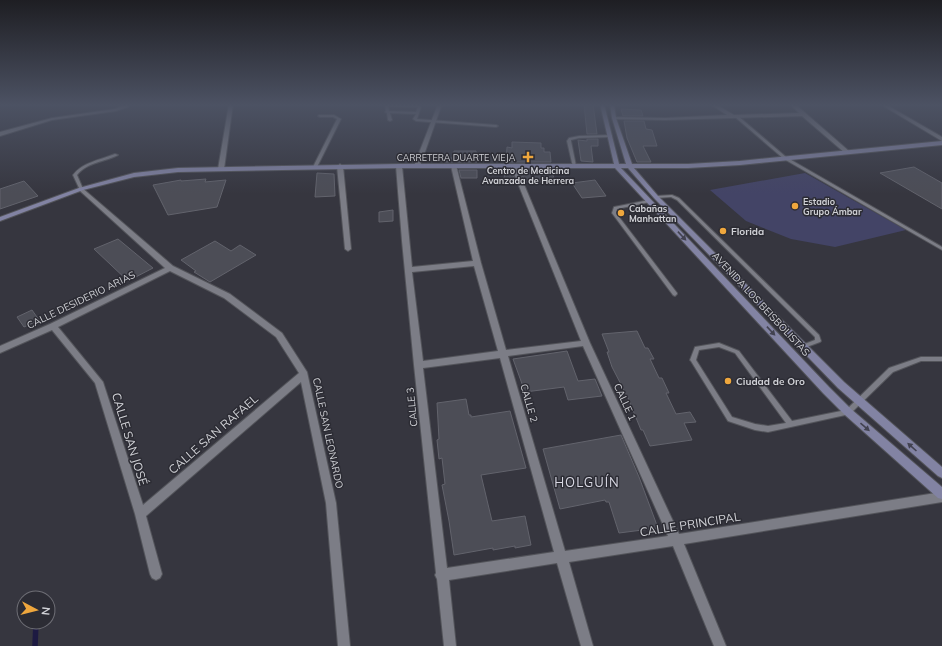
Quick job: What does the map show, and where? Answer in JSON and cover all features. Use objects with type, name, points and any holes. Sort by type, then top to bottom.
[{"type":"main road","name":"AVENIDA LOS BEISBOLISTAS","points":[[619,134],[630,167],[652,199],[848,412],[942,496]]},
{"type":"main road","points":[[610,136],[617,167]]},
{"type":"main road","name":"CARRETERA DUARTE VIEJA","points":[[0,219],[81,190],[134,175],[178,170],[340,166],[630,167],[740,163],[941,143]]},
{"type":"main road","name":"AVENIDA LOS BEISBOLISTAS","points":[[617,167],[804,346],[842,385],[942,473]]},
{"type":"street","points":[[221,169],[226,134]]},
{"type":"street","points":[[417,166],[429,134]]},
{"type":"street","points":[[827,134],[847,152]]},
{"type":"street","points":[[928,134],[941,143]]},
{"type":"street","points":[[340,166],[348,248]]},
{"type":"street","name":"CALLE 3","points":[[399,166],[418,366],[450,646]]},
{"type":"street","name":"CALLE 2","points":[[454,166],[477,263],[587,646]]},
{"type":"street","name":"CALLE 1","points":[[514,166],[586,343],[676,540],[720,646]]},
{"type":"street","name":"CALLE SAN LEONARDO","points":[[81,190],[170,268],[227,296],[279,335],[304,374],[331,503],[344,646]]},
{"type":"street","points":[[408,270],[477,263]]},
{"type":"street","name":"CALLE DESIDERIO ARIAS","points":[[0,350],[53,326],[170,268]]},
{"type":"street","name":"CALLE SAN JOSÉ","points":[[53,326],[98,382],[140,514],[156,574]]},
{"type":"street","points":[[418,366],[586,343]]},
{"type":"street","name":"CALLE SAN RAFAEL","points":[[140,514],[304,374]]},
{"type":"street","name":"CALLE PRINCIPAL","points":[[441,575],[676,540],[942,496]]},
{"type":"lane","points":[[315,167],[331,134]]},
{"type":"lane","points":[[756,134],[785,158],[942,249]]},
{"type":"lane","points":[[574,166],[569,141],[570,139],[579,137],[610,136]]},
{"type":"lane","points":[[81,190],[75,175],[78,170],[116,155]]},
{"type":"lane","points":[[675,294],[614,213],[615,208],[672,196],[678,199],[817,336],[818,341],[804,346]]},
{"type":"lane","points":[[791,424],[737,352],[719,345],[697,348],[693,360],[730,419],[754,428],[768,429],[848,412],[891,370],[921,360],[942,359]]},
{"type":"shaded area","name":"Estadio Grupo Ámbar","points":[[805,173],[906,230],[835,247],[791,239],[746,221],[710,190]]},
{"type":"building","points":[[626,134],[653,134],[657,146],[643,146],[651,162],[637,162]]},
{"type":"building","points":[[587,139],[598,139],[598,146],[591,146],[593,162],[581,161],[578,140],[587,141]]},
{"type":"building","name":"Centro de Medicina Avanzada de Herrera","points":[[512,142],[541,143],[541,148],[544,148],[544,152],[550,152],[551,162],[506,162],[507,147],[512,148]]},
{"type":"building","points":[[454,151],[476,151],[477,162],[442,162],[442,158],[453,158]]},
{"type":"building","points":[[914,167],[942,183],[942,209],[880,173]]},
{"type":"building","points":[[459,170],[477,170],[477,178],[461,178]]},
{"type":"building","points":[[505,170],[511,170],[515,180],[504,180]]},
{"type":"building","points":[[520,170],[552,170],[554,179],[542,179],[543,182],[525,182]]},
{"type":"building","points":[[317,173],[334,174],[335,196],[315,197]]},
{"type":"building","points":[[206,179],[205,182],[226,180],[217,207],[168,215],[153,185],[181,180]]},
{"type":"building","points":[[595,180],[606,196],[582,198],[572,183]]},
{"type":"building","points":[[24,181],[38,196],[0,209],[0,189]]},
{"type":"building","points":[[393,210],[393,221],[379,222],[379,212]]},
{"type":"building","points":[[118,239],[153,268],[128,281],[94,249]]},
{"type":"building","points":[[215,241],[231,251],[240,245],[256,255],[210,282],[194,272],[196,271],[181,260]]},
{"type":"building","points":[[32,310],[39,320],[24,327],[17,317]]},
{"type":"building","points":[[637,331],[645,348],[648,348],[654,359],[650,359],[659,378],[662,378],[669,393],[666,393],[676,414],[690,412],[696,422],[684,423],[692,440],[650,446],[643,430],[641,430],[628,398],[612,367],[607,352],[609,352],[602,334]]},
{"type":"building","points":[[567,351],[578,381],[595,379],[602,396],[568,400],[564,387],[525,392],[513,359]]},
{"type":"building","points":[[466,399],[469,415],[471,415],[471,417],[510,411],[526,468],[481,475],[492,521],[525,516],[531,545],[493,550],[493,548],[454,555],[442,485],[445,484],[442,458],[439,459],[437,440],[439,439],[437,403]]},
{"type":"building","points":[[621,435],[658,528],[619,533],[609,502],[606,502],[605,500],[560,509],[543,449]]},
{"type":"waterway","points":[[35,646],[36,630]]},
{"type":"place","name":"Centro de Medicina Avanzada de Herrera","points":[[528,157]]},
{"type":"place","name":"Estadio Grupo Ámbar","points":[[795,206]]},
{"type":"place","name":"Cabañas Manhattan","points":[[621,213]]},
{"type":"place","name":"Florida","points":[[723,231]]},
{"type":"place","name":"Ciudad de Oro","points":[[728,381]]},
{"type":"district","name":"HOLGUÍN","points":[[587,482]]}]
